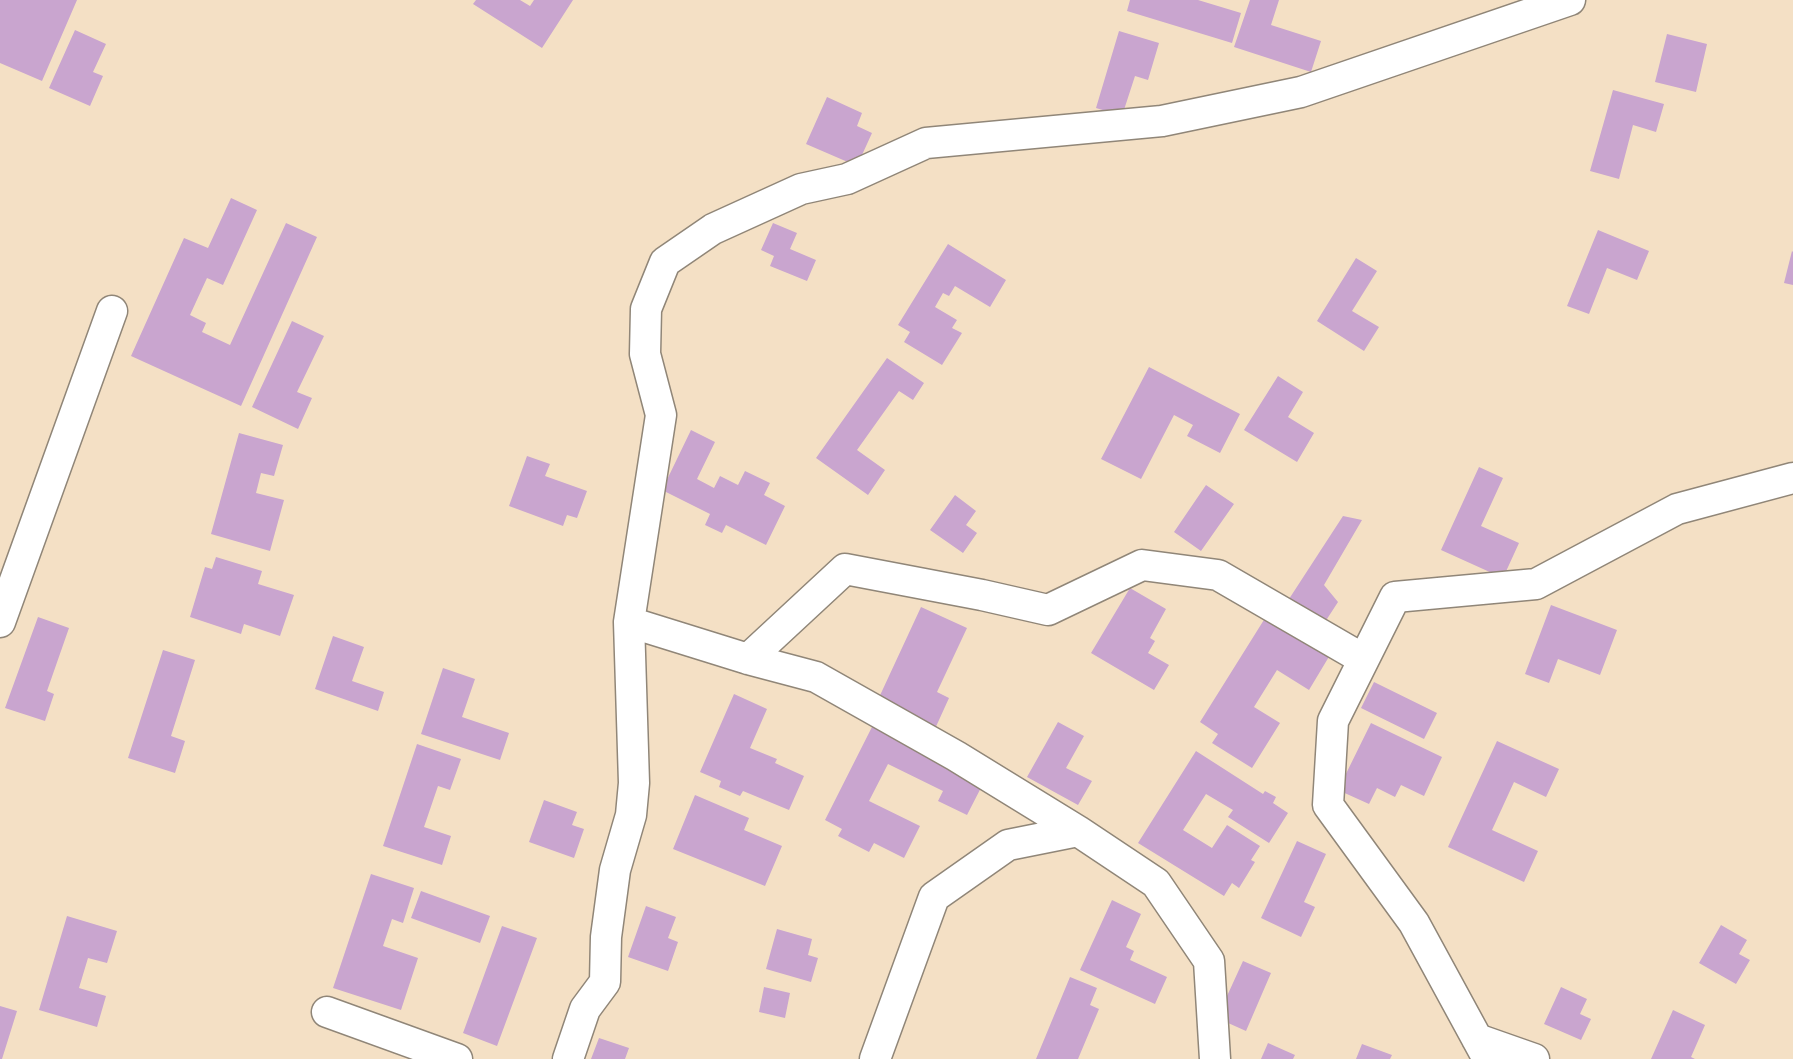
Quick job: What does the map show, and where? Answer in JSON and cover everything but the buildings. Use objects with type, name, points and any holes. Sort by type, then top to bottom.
[{"type":"street","points":[[568,1059],[585,1009],[605,982],[606,937],[615,870],[631,815],[634,783],[629,622],[661,415],[645,354],[646,309],[665,262],[713,229],[801,189],[846,179],[926,143],[1162,121],[1301,92],[1570,0]]},
{"type":"street","points":[[0,622],[112,311]]},
{"type":"street","points":[[1534,1059],[1483,1049],[1414,923],[1328,805],[1333,721],[1395,597],[1536,584],[1677,509],[1793,478]]},
{"type":"street","points":[[748,659],[845,569],[1048,610],[1142,565],[1218,575],[1363,659]]},
{"type":"street","points":[[629,622],[816,677],[956,756],[1156,883],[1209,961],[1214,1059]]},
{"type":"street","points":[[875,1059],[934,897],[1009,845],[1078,831]]},
{"type":"street","points":[[327,1012],[457,1059]]}]
